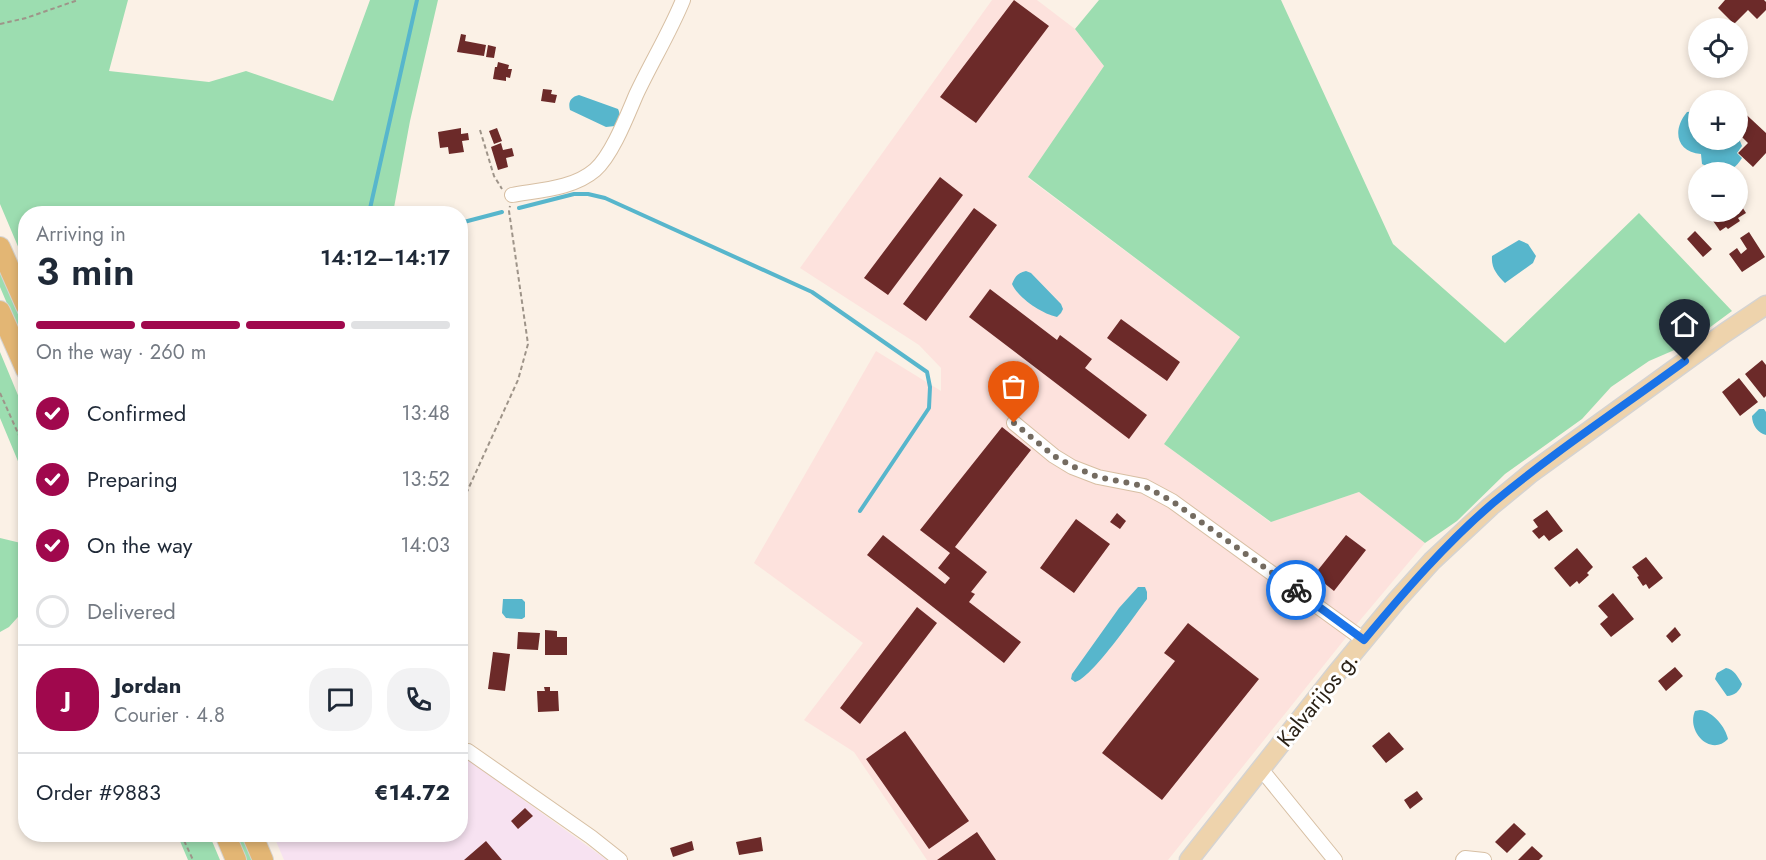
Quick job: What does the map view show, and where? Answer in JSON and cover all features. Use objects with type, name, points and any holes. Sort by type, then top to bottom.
[{"type":"highway","points":[[0,247],[18,288]]},
{"type":"highway","points":[[0,311],[18,352]]},
{"type":"highway","points":[[228,842],[236,860]]},
{"type":"highway","points":[[255,842],[263,860]]},
{"type":"main road","name":"Kalvarijos g.","points":[[1190,860],[1364,640],[1432,561],[1493,504],[1564,448],[1766,305]]},
{"type":"street","points":[[512,195],[561,186],[581,179],[596,170],[623,125],[683,0]]},
{"type":"street","points":[[1014,423],[1054,456],[1072,466],[1098,477],[1144,486],[1172,501],[1364,640]]},
{"type":"street","points":[[468,751],[620,860]]},
{"type":"street","points":[[1261,769],[1335,860]]},
{"type":"street","points":[[1463,860],[1465,858],[1484,860]]},
{"type":"path","points":[[0,24],[26,18],[78,0]]},
{"type":"path","points":[[468,489],[518,380],[528,344],[509,211],[512,195],[502,189],[494,176],[480,130]]},
{"type":"path","points":[[0,393],[18,433]]},
{"type":"path","points":[[185,842],[193,860]]},
{"type":"shaded area","points":[[992,0],[1037,0],[1075,29],[1104,66],[1028,178],[1240,337],[1164,444],[1270,522],[1359,492],[1425,543],[1356,625],[1168,860],[927,860],[854,752],[804,720],[863,643],[754,563],[876,351],[941,391],[941,368],[919,345],[800,268]]},
{"type":"shaded area","points":[[468,760],[607,860],[284,860],[276,842],[468,842]]},
{"type":"green space","points":[[0,0],[128,0],[109,71],[209,82],[246,71],[333,101],[370,0],[438,0],[410,121],[394,206],[18,206],[18,246],[0,204]]},
{"type":"green space","points":[[1099,0],[1281,0],[1393,244],[1505,343],[1639,213],[1732,311],[1686,345],[1649,361],[1611,387],[1582,419],[1505,474],[1457,521],[1425,543],[1359,492],[1271,522],[1164,444],[1240,337],[1028,177],[1104,66],[1075,29]]},
{"type":"green space","points":[[0,271],[18,314],[18,329],[0,287]]},
{"type":"green space","points":[[0,352],[18,395],[18,461],[0,418]]},
{"type":"green space","points":[[0,538],[18,542],[18,617],[9,627],[0,632]]},
{"type":"green space","points":[[180,842],[212,842],[220,860],[188,860]]},
{"type":"green space","points":[[238,842],[245,842],[253,860],[246,860]]},
{"type":"water","points":[[579,95],[618,109],[619,118],[615,126],[606,127],[570,110],[570,101]]},
{"type":"water","points":[[1687,112],[1688,150],[1682,145],[1678,133],[1682,119]]},
{"type":"water","points":[[1688,150],[1739,150],[1737,153],[1742,158],[1739,162],[1702,162],[1701,154]]},
{"type":"water","points":[[1519,240],[1528,244],[1536,256],[1533,263],[1505,283],[1495,271],[1492,256]]},
{"type":"water","points":[[1026,271],[1031,273],[1061,304],[1063,309],[1057,317],[1044,313],[1019,295],[1012,284],[1018,274]]},
{"type":"water","points":[[1759,409],[1764,409],[1766,412],[1766,435],[1758,430],[1753,422],[1752,416]]},
{"type":"water","points":[[1138,587],[1145,587],[1147,599],[1102,659],[1075,682],[1071,679],[1072,674],[1119,608]]},
{"type":"water","points":[[503,599],[522,599],[525,602],[525,617],[522,619],[506,618],[502,613]]},
{"type":"water","points":[[1726,668],[1734,672],[1742,684],[1736,693],[1727,696],[1715,679],[1717,673]]},
{"type":"water","points":[[1695,711],[1710,713],[1718,721],[1728,739],[1721,744],[1714,745],[1702,740],[1694,727],[1693,719]]},
{"type":"building","points":[[1014,0],[1049,26],[976,123],[940,97]]},
{"type":"building","points":[[1725,0],[1764,0],[1766,2],[1766,10],[1757,19],[1748,10],[1740,18],[1728,18],[1718,8]]},
{"type":"building","points":[[461,34],[466,35],[465,41],[486,45],[484,56],[457,52]]},
{"type":"building","points":[[488,45],[496,47],[494,58],[486,57]]},
{"type":"building","points":[[498,62],[509,65],[508,69],[512,69],[510,78],[506,77],[506,81],[493,79]]},
{"type":"building","points":[[543,89],[552,90],[551,94],[557,95],[555,103],[541,101]]},
{"type":"building","points":[[1748,116],[1766,133],[1766,153],[1753,167],[1738,153],[1741,150],[1748,150]]},
{"type":"building","points":[[461,128],[461,134],[468,133],[469,140],[462,141],[464,152],[449,154],[448,147],[440,148],[438,132]]},
{"type":"building","points":[[497,128],[502,141],[494,144],[489,131]]},
{"type":"building","points":[[501,143],[503,150],[512,148],[514,156],[506,158],[508,167],[498,170],[491,147]]},
{"type":"building","points":[[940,177],[963,195],[888,295],[864,278]]},
{"type":"building","points":[[974,208],[997,225],[926,321],[903,304]]},
{"type":"building","points":[[1714,222],[1738,222],[1728,229],[1726,227],[1720,231]]},
{"type":"building","points":[[1695,231],[1712,249],[1703,257],[1687,239]]},
{"type":"building","points":[[1749,232],[1765,257],[1742,272],[1729,254],[1737,248],[1741,254],[1747,249],[1740,238]]},
{"type":"building","points":[[990,289],[1057,340],[1060,335],[1092,359],[1085,368],[1147,415],[1129,439],[969,317]]},
{"type":"building","points":[[1121,319],[1180,362],[1167,381],[1107,338]]},
{"type":"building","points":[[1762,360],[1766,365],[1766,396],[1764,398],[1745,374]]},
{"type":"building","points":[[1739,378],[1758,402],[1740,416],[1722,392]]},
{"type":"building","points":[[1002,427],[1031,450],[955,547],[987,572],[971,592],[975,594],[969,602],[1021,642],[1004,663],[867,555],[883,535],[945,584],[950,578],[938,568],[950,553],[920,530]]},
{"type":"building","points":[[1547,510],[1563,531],[1549,541],[1544,535],[1539,539],[1532,531],[1538,527],[1533,520]]},
{"type":"building","points":[[1117,513],[1126,521],[1120,529],[1110,522]]},
{"type":"building","points":[[1076,519],[1110,544],[1074,593],[1040,568]]},
{"type":"building","points":[[1346,535],[1366,550],[1334,591],[1314,575]]},
{"type":"building","points":[[1577,548],[1593,567],[1587,573],[1589,575],[1579,584],[1577,581],[1570,587],[1554,568]]},
{"type":"building","points":[[1646,557],[1663,578],[1649,589],[1646,584],[1643,586],[1632,567]]},
{"type":"building","points":[[1613,593],[1634,619],[1611,637],[1600,624],[1608,617],[1598,606]]},
{"type":"building","points":[[917,607],[937,623],[860,724],[840,708]]},
{"type":"building","points":[[1188,623],[1259,679],[1162,800],[1102,753],[1175,661],[1164,653]]},
{"type":"building","points":[[1675,627],[1681,635],[1672,643],[1666,636]]},
{"type":"building","points":[[545,630],[557,631],[557,637],[567,637],[567,655],[545,655]]},
{"type":"building","points":[[518,632],[540,633],[538,650],[517,649]]},
{"type":"building","points":[[493,652],[510,654],[505,691],[488,689]]},
{"type":"building","points":[[1675,667],[1683,676],[1666,691],[1658,681]]},
{"type":"building","points":[[544,687],[550,687],[550,691],[558,691],[559,711],[538,712],[537,691],[545,691]]},
{"type":"building","points":[[905,731],[969,821],[929,849],[866,759]]},
{"type":"building","points":[[1389,732],[1404,749],[1386,763],[1372,746]]},
{"type":"building","points":[[1417,791],[1423,799],[1410,809],[1404,800]]},
{"type":"building","points":[[525,808],[533,816],[518,829],[511,821]]},
{"type":"building","points":[[1514,823],[1526,834],[1507,853],[1495,842]]},
{"type":"building","points":[[977,832],[996,860],[937,860]]},
{"type":"building","points":[[761,837],[763,851],[739,855],[736,842]]},
{"type":"building","points":[[486,841],[502,860],[464,860]]},
{"type":"building","points":[[692,841],[694,850],[673,857],[670,848]]},
{"type":"building","points":[[1532,846],[1543,856],[1539,860],[1518,860]]},
{"type":"waterway","points":[[371,206],[417,0]]},
{"type":"waterway","points":[[519,208],[574,194],[605,198],[812,292],[927,372],[930,387],[929,408],[860,511]]},
{"type":"waterway","points":[[468,221],[502,212]]},
{"type":"way so far","points":[[1014,423],[1054,456],[1072,466],[1098,477],[1144,486],[1172,501],[1296,590]]},
{"type":"route","points":[[1296,590],[1364,640],[1432,561],[1491,506],[1564,448],[1685,361]]}]
